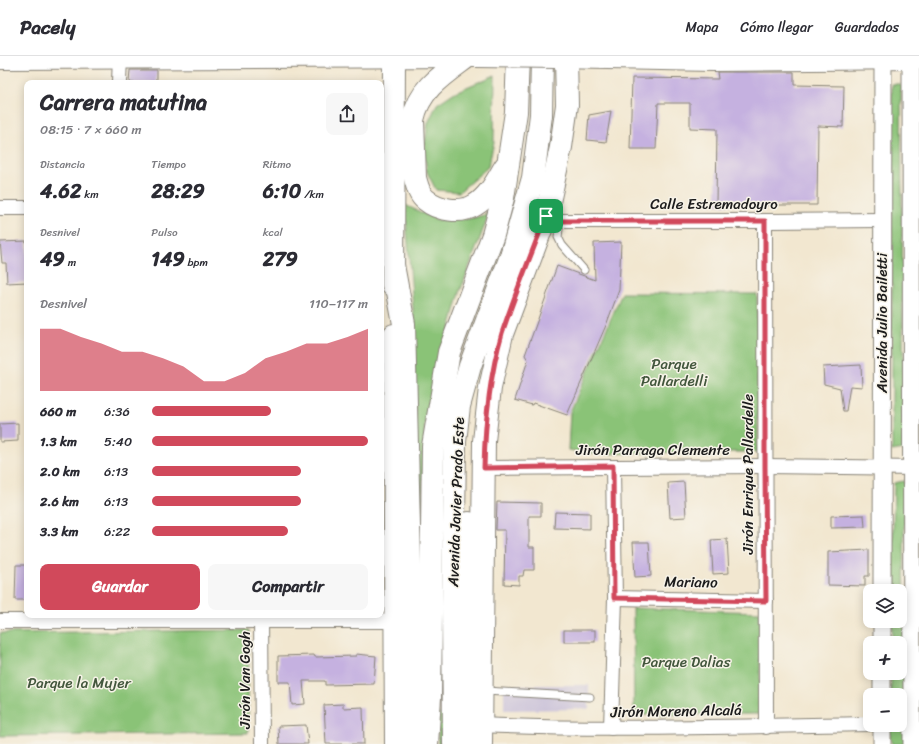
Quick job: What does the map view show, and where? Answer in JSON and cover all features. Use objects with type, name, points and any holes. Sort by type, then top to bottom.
[{"type":"main road","name":"Avenida Javier Prado Este","points":[[427,744],[430,697],[433,446],[449,352],[493,235],[503,198],[516,112],[518,56]]},
{"type":"main road","points":[[394,57],[387,204],[393,265],[404,324],[411,607],[411,744]]},
{"type":"main road","points":[[0,59],[394,57],[914,58]]},
{"type":"main road","points":[[472,57],[437,79],[427,89],[415,111],[413,120],[415,178],[417,187],[424,199],[434,205],[446,209],[461,210],[475,206],[490,191],[510,159]]},
{"type":"main road","name":"Avenida Javier Prado Este","points":[[478,738],[482,691],[484,468],[486,416],[502,334],[553,219],[560,147],[566,105],[557,57]]},
{"type":"main road","name":"Avenida Javier Prado Este","points":[[454,744],[453,607],[455,442],[459,406],[470,366],[486,320],[506,272],[521,226],[533,178],[541,115],[557,57]]},
{"type":"main road","points":[[393,265],[396,744]]},
{"type":"main road","points":[[478,738],[469,716],[468,466],[471,405],[477,355],[486,320]]},
{"type":"street","points":[[119,80],[120,58]]},
{"type":"street","name":"Avenida Julio Bailetti","points":[[882,584],[883,58]]},
{"type":"street","name":"Avenida Julio Bailetti","points":[[912,744],[915,468],[914,58]]},
{"type":"street","points":[[0,208],[24,208]]},
{"type":"street","name":"Calle Estremadoyro","points":[[553,219],[765,221],[882,220]]},
{"type":"street","name":"Jirón Enrique Pallardelle","points":[[765,221],[766,727]]},
{"type":"street","points":[[611,728],[614,598],[613,466]]},
{"type":"street","name":"Jirón Parraga Clemente","points":[[484,468],[765,466],[915,468]]},
{"type":"street","name":"Mariano","points":[[614,598],[766,601]]},
{"type":"street","points":[[0,621],[120,618],[262,618],[396,621]]},
{"type":"street","name":"Jirón Van Gogh","points":[[262,618],[262,744]]},
{"type":"street","name":"Jirón Moreno Alcalá","points":[[478,738],[611,728],[766,727],[863,724]]},
{"type":"street","points":[[882,732],[882,744]]},
{"type":"lane","points":[[553,219],[558,237],[562,244],[584,270]]},
{"type":"lane","points":[[482,691],[590,697]]},
{"type":"shaded area","points":[[504,685],[589,685],[589,709],[504,710]]},
{"type":"green space","points":[[495,75],[494,143],[488,167],[459,192],[436,190],[427,172],[424,150],[428,123],[437,104],[455,92]]},
{"type":"green space","points":[[892,84],[901,84],[904,449],[892,451]]},
{"type":"green space","points":[[405,205],[438,220],[468,219],[489,214],[461,289],[425,419],[419,622],[413,307]]},
{"type":"green space","name":"Parque Pallardelli","points":[[622,293],[757,294],[758,452],[598,454],[568,450],[570,412]]},
{"type":"green space","points":[[904,481],[904,584],[892,584],[894,483]]},
{"type":"green space","name":"Parque Dalias","points":[[633,608],[760,612],[760,714],[634,715]]},
{"type":"green space","points":[[892,628],[905,628],[905,636],[892,636]]},
{"type":"green space","name":"Parque la Mujer","points":[[249,630],[248,733],[0,736],[0,633]]},
{"type":"green space","points":[[891,680],[905,680],[905,688],[891,688]]},
{"type":"green space","points":[[438,714],[445,715],[446,744],[438,744]]},
{"type":"green space","points":[[890,732],[905,732],[905,744],[892,744],[890,739]]},
{"type":"building","points":[[130,70],[157,70],[157,80],[129,80]]},
{"type":"building","points":[[717,72],[794,72],[794,85],[844,86],[843,127],[818,126],[817,205],[716,205],[717,129],[690,128],[690,103],[658,103],[656,149],[630,149],[632,78],[718,79]]},
{"type":"building","points":[[611,111],[606,142],[587,140],[589,115]]},
{"type":"building","points":[[24,241],[24,282],[7,283],[6,263],[2,263],[0,242]]},
{"type":"building","points":[[621,242],[619,290],[607,323],[567,415],[533,403],[532,405],[515,400],[528,360],[525,355],[557,266],[595,280],[594,243]]},
{"type":"building","points":[[861,365],[862,387],[850,386],[846,411],[843,411],[840,388],[824,384],[823,367]]},
{"type":"building","points":[[18,423],[18,441],[0,442],[0,424]]},
{"type":"building","points":[[684,482],[686,517],[670,518],[668,483]]},
{"type":"building","points":[[497,502],[541,503],[541,516],[529,516],[529,547],[534,547],[534,570],[524,570],[523,576],[519,576],[519,585],[504,584],[505,530],[496,530]]},
{"type":"building","points":[[555,512],[590,513],[590,529],[554,528]]},
{"type":"building","points":[[864,515],[865,527],[831,528],[831,516]]},
{"type":"building","points":[[727,539],[729,573],[713,574],[711,540]]},
{"type":"building","points":[[633,542],[649,542],[651,576],[635,577]]},
{"type":"building","points":[[869,550],[869,576],[865,576],[865,584],[863,584],[863,586],[828,585],[828,552]]},
{"type":"building","points":[[16,565],[24,565],[24,600],[15,600]]},
{"type":"building","points":[[564,630],[595,630],[595,642],[564,642]]},
{"type":"building","points":[[356,654],[376,656],[374,684],[325,685],[325,681],[303,681],[305,704],[292,705],[290,682],[278,682],[278,656],[356,656]]},
{"type":"building","points":[[343,704],[343,708],[363,707],[364,744],[326,744],[324,705]]},
{"type":"building","points":[[306,725],[308,744],[279,744],[278,726]]},
{"type":"route","points":[[546,216],[560,221],[765,221],[766,601],[614,598],[613,466],[484,468],[486,416],[490,388],[502,334],[546,216]]}]
